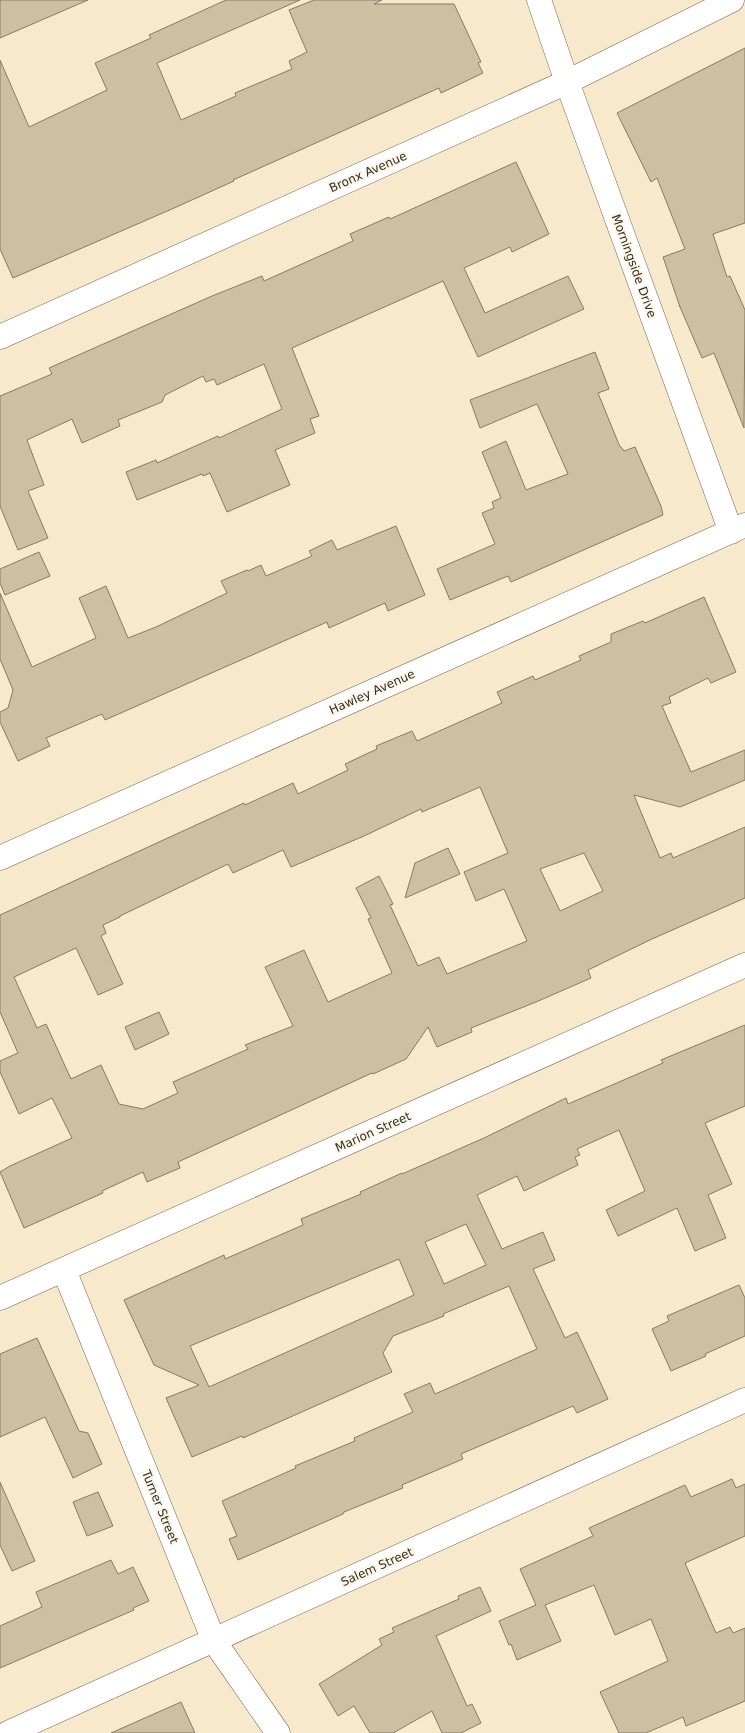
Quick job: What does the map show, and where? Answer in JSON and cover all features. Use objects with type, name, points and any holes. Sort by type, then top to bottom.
[{"type":"street","name":"Morningside Drive","points":[[539,0],[566,82],[738,529]]},
{"type":"street","name":"Bronx Avenue","points":[[0,338],[566,82],[732,0]]},
{"type":"street","name":"Hawley Avenue","points":[[0,858],[738,529]]},
{"type":"street","name":"Marion Street","points":[[0,1298],[745,965]]},
{"type":"street","name":"Turner Street","points":[[64,1270],[214,1641],[278,1733]]},
{"type":"street","name":"Salem Street","points":[[8,1733],[745,1400]]},
{"type":"building","points":[[0,0],[88,0],[0,38]]},
{"type":"building","points":[[226,0],[300,0],[157,63],[181,120],[236,96],[235,93],[292,69],[289,61],[307,52],[289,10],[314,0],[382,0],[374,4],[454,4],[481,62],[478,63],[483,73],[441,93],[439,88],[172,209],[13,278],[0,249],[0,60],[29,127],[107,90],[95,63],[151,38],[149,35]]},
{"type":"building","points":[[745,48],[745,223],[713,234],[727,277],[730,276],[745,310],[744,428],[714,353],[702,358],[680,307],[663,257],[685,249],[657,178],[651,182],[617,113]]},
{"type":"building","points":[[516,162],[549,234],[512,252],[510,247],[464,268],[485,313],[568,276],[584,309],[478,357],[443,281],[292,348],[319,416],[310,419],[315,433],[275,450],[290,485],[227,512],[210,473],[203,476],[202,474],[137,500],[126,472],[156,460],[157,463],[218,436],[219,438],[282,409],[264,364],[217,385],[214,379],[206,382],[203,376],[165,395],[162,402],[118,420],[120,426],[82,443],[72,419],[27,440],[44,485],[28,491],[48,538],[18,550],[0,506],[0,396],[52,374],[49,368],[212,296],[262,276],[264,281],[353,241],[350,234],[389,217],[390,219]]},
{"type":"building","points":[[595,352],[609,389],[598,393],[620,447],[624,451],[635,447],[661,506],[663,515],[511,582],[508,576],[450,600],[437,569],[495,544],[482,513],[494,508],[492,502],[501,498],[482,452],[506,441],[526,490],[568,474],[537,404],[480,428],[470,400]]},
{"type":"building","points":[[396,526],[425,595],[388,611],[385,603],[329,628],[327,622],[105,720],[102,714],[46,738],[50,746],[18,761],[0,722],[0,712],[8,708],[13,690],[0,659],[0,593],[32,667],[96,638],[79,598],[106,586],[128,638],[156,627],[227,593],[221,581],[247,570],[261,565],[266,576],[312,556],[309,551],[332,540],[337,550]]},
{"type":"building","points":[[39,552],[50,576],[5,595],[0,583],[0,569]]},
{"type":"building","points":[[704,597],[736,672],[711,683],[708,678],[669,697],[671,703],[662,706],[691,772],[745,750],[745,780],[680,807],[634,795],[660,858],[671,853],[673,858],[745,827],[745,898],[588,970],[591,978],[471,1028],[472,1032],[437,1047],[428,1027],[406,1059],[178,1162],[180,1168],[147,1182],[143,1172],[102,1191],[103,1193],[24,1228],[0,1172],[72,1138],[52,1098],[19,1114],[0,1072],[0,1061],[18,1053],[0,1012],[0,915],[244,803],[245,805],[293,783],[298,794],[348,770],[345,764],[377,749],[376,746],[412,731],[417,741],[502,703],[497,692],[533,676],[535,680],[581,660],[579,656],[611,642],[611,634],[643,621],[645,623]],"holes":[[[480,787],[508,853],[464,872],[476,901],[504,889],[527,941],[447,974],[439,957],[418,966],[390,905],[393,904],[379,876],[356,888],[371,918],[368,919],[392,973],[328,1002],[304,950],[265,967],[293,1026],[245,1045],[248,1049],[173,1082],[178,1093],[143,1109],[119,1104],[101,1065],[71,1079],[46,1024],[37,1028],[14,977],[76,948],[98,995],[123,984],[101,936],[106,933],[103,925],[228,864],[233,873],[283,850],[291,867],[421,809],[422,812]],[[584,853],[603,891],[560,911],[540,869]]]},
{"type":"building","points":[[448,848],[460,874],[405,898],[415,863]]},
{"type":"building","points":[[159,1012],[169,1034],[135,1050],[125,1027]]},
{"type":"building","points":[[745,1025],[745,1106],[705,1123],[732,1184],[708,1195],[726,1238],[695,1251],[677,1208],[618,1236],[606,1210],[645,1191],[619,1130],[577,1149],[580,1155],[575,1157],[578,1165],[524,1191],[517,1176],[477,1195],[502,1249],[543,1232],[555,1260],[533,1269],[565,1338],[577,1332],[608,1399],[577,1413],[573,1406],[461,1454],[463,1459],[402,1485],[403,1488],[344,1512],[238,1560],[229,1539],[237,1536],[222,1501],[296,1468],[295,1466],[355,1441],[354,1438],[413,1412],[404,1394],[430,1383],[435,1394],[537,1349],[509,1286],[443,1314],[444,1316],[393,1336],[383,1353],[392,1372],[243,1438],[242,1436],[192,1457],[166,1398],[199,1385],[154,1365],[124,1300],[224,1255],[225,1259],[303,1225],[301,1219],[484,1138],[566,1098],[568,1104],[663,1063],[661,1060]],"holes":[[[466,1224],[486,1265],[444,1284],[425,1242]],[[399,1259],[414,1295],[209,1387],[190,1346]]]},
{"type":"building","points":[[739,1285],[745,1298],[745,1336],[671,1371],[652,1329],[669,1321],[667,1316]]},
{"type":"building","points":[[37,1338],[79,1431],[88,1433],[102,1464],[73,1478],[45,1417],[0,1437],[0,1354]]},
{"type":"building","points":[[732,1479],[736,1488],[745,1484],[745,1536],[685,1563],[716,1633],[730,1627],[733,1633],[745,1628],[745,1701],[686,1726],[683,1717],[646,1733],[619,1733],[600,1692],[668,1661],[651,1619],[615,1635],[594,1585],[545,1605],[561,1641],[517,1660],[499,1621],[536,1605],[520,1569],[593,1536],[589,1528],[685,1485],[691,1497]]},
{"type":"building","points":[[0,1482],[35,1561],[12,1571],[0,1545]]},
{"type":"building","points":[[98,1492],[113,1526],[87,1536],[73,1502]]},
{"type":"building","points":[[111,1560],[118,1574],[133,1567],[149,1601],[133,1608],[134,1610],[0,1668],[0,1626],[42,1607],[36,1592]]},
{"type":"building","points":[[480,1587],[491,1611],[436,1636],[467,1706],[472,1704],[481,1723],[461,1733],[442,1733],[432,1711],[393,1733],[370,1733],[354,1706],[338,1716],[319,1684],[382,1645],[379,1639],[394,1632],[392,1628],[459,1599],[458,1596]]},
{"type":"building","points":[[181,1702],[195,1733],[111,1733]]}]
